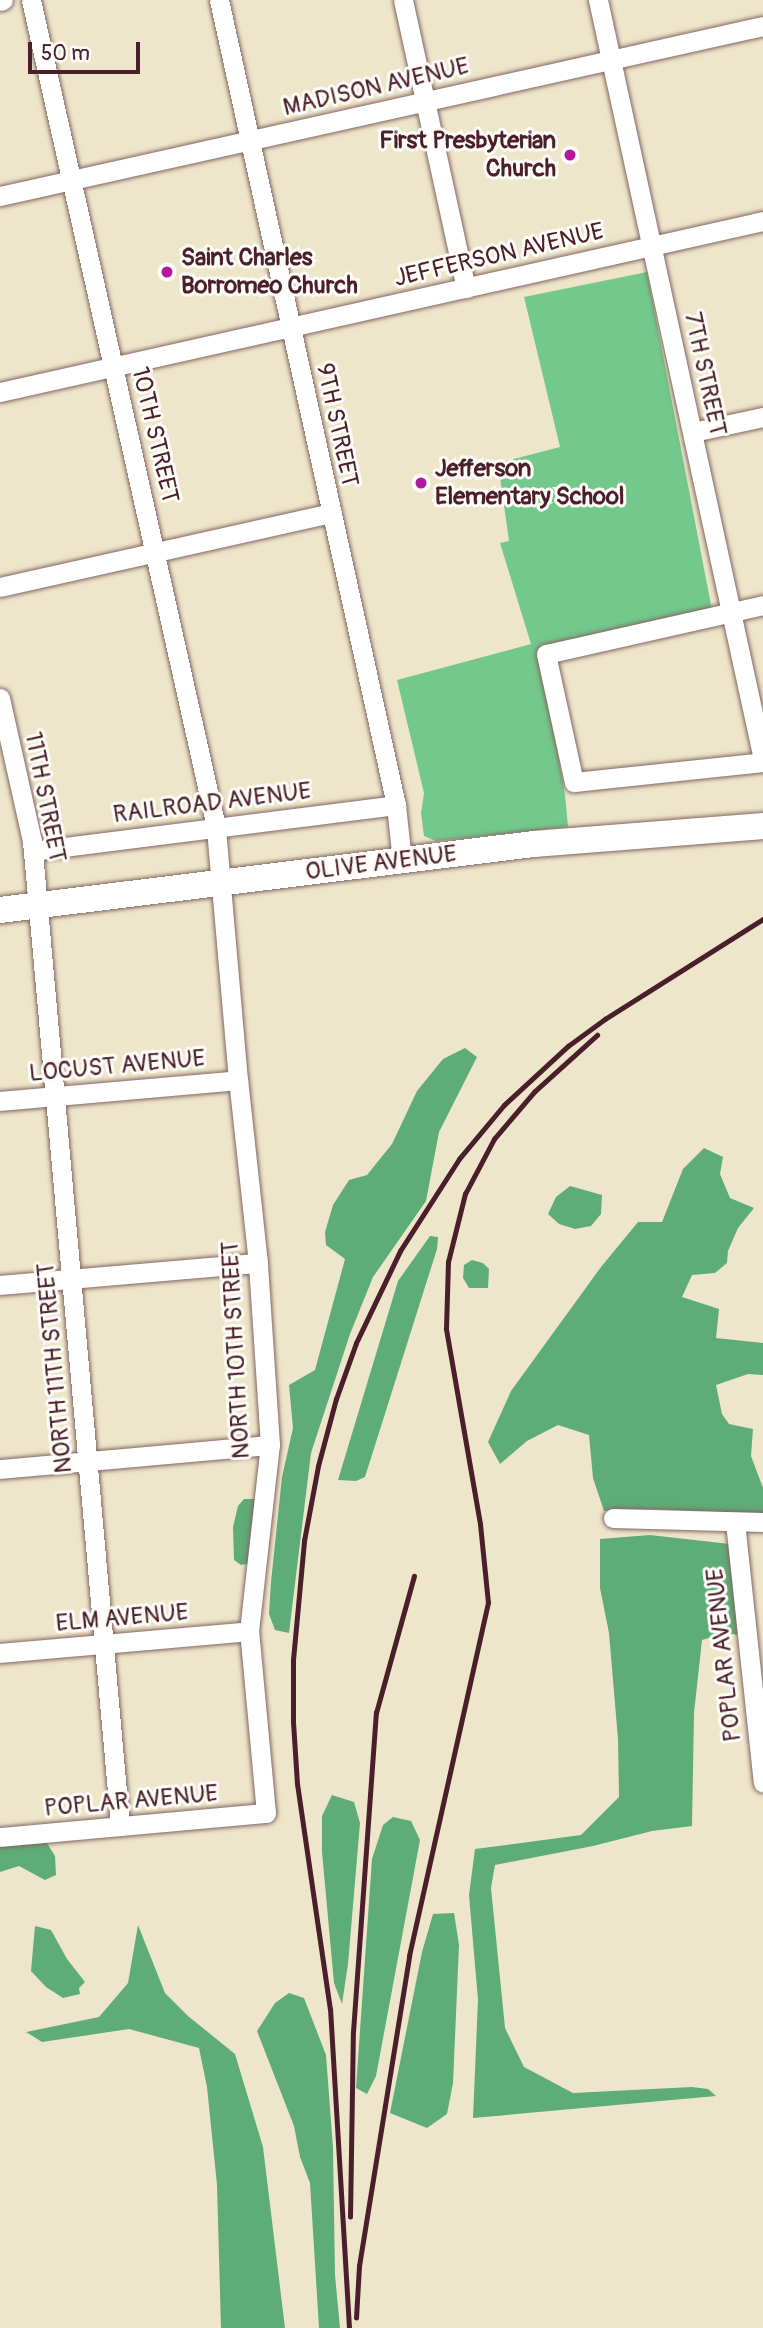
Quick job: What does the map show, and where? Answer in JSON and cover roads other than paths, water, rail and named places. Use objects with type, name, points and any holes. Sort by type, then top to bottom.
[{"type":"main road","name":"OLIVE AVENUE","points":[[0,910],[580,839],[763,826]]},
{"type":"street","name":"10TH STREET","points":[[31,0],[216,827],[220,883]]},
{"type":"street","name":"9TH STREET","points":[[219,0],[396,805],[402,861]]},
{"type":"street","points":[[403,0],[466,288]]},
{"type":"street","name":"7TH STREET","points":[[598,0],[763,760]]},
{"type":"street","name":"MADISON AVENUE","points":[[0,196],[763,26]]},
{"type":"street","name":"JEFFERSON AVENUE","points":[[0,392],[763,221]]},
{"type":"street","points":[[693,432],[763,417]]},
{"type":"street","points":[[0,587],[332,513]]},
{"type":"street","points":[[763,605],[546,654],[574,782],[763,760]]},
{"type":"street","name":"11TH STREET","points":[[0,698],[33,851],[38,906]]},
{"type":"street","name":"RAILROAD AVENUE","points":[[33,851],[396,805]]},
{"type":"street","name":"NORTH 10TH STREET","points":[[220,883],[237,1080],[258,1263],[270,1445],[249,1631],[266,1814]]},
{"type":"street","name":"NORTH 11TH STREET","points":[[38,906],[120,1826]]},
{"type":"street","name":"LOCUST AVENUE","points":[[0,1101],[237,1080]]},
{"type":"street","points":[[0,1285],[258,1263]]},
{"type":"street","points":[[0,1469],[270,1445]]},
{"type":"street","points":[[613,1518],[763,1522]]},
{"type":"street","name":"POPLAR AVENUE","points":[[735,1522],[763,1783]]},
{"type":"street","name":"ELM AVENUE","points":[[0,1653],[249,1631]]},
{"type":"street","name":"POPLAR AVENUE","points":[[0,1837],[266,1814]]},
{"type":"railway","points":[[349,2328],[330,2010],[297,1784],[293,1722],[293,1660],[304,1541],[318,1466],[336,1399],[356,1343],[400,1251],[459,1159],[504,1105],[568,1046],[605,1019],[763,919]]},
{"type":"railway","points":[[356,2318],[359,2266],[409,1956],[488,1603],[480,1524],[446,1329],[448,1262],[465,1194],[494,1139],[534,1092],[597,1035]]},
{"type":"railway","points":[[350,2217],[353,2032],[376,1713],[414,1576]]},
{"type":"place","name":"First Presbyterian Church","points":[[570,155]]},
{"type":"place","name":"Saint Charles Borromeo Church","points":[[167,272]]},
{"type":"place","name":"Jefferson Elementary School","points":[[421,483]]}]
